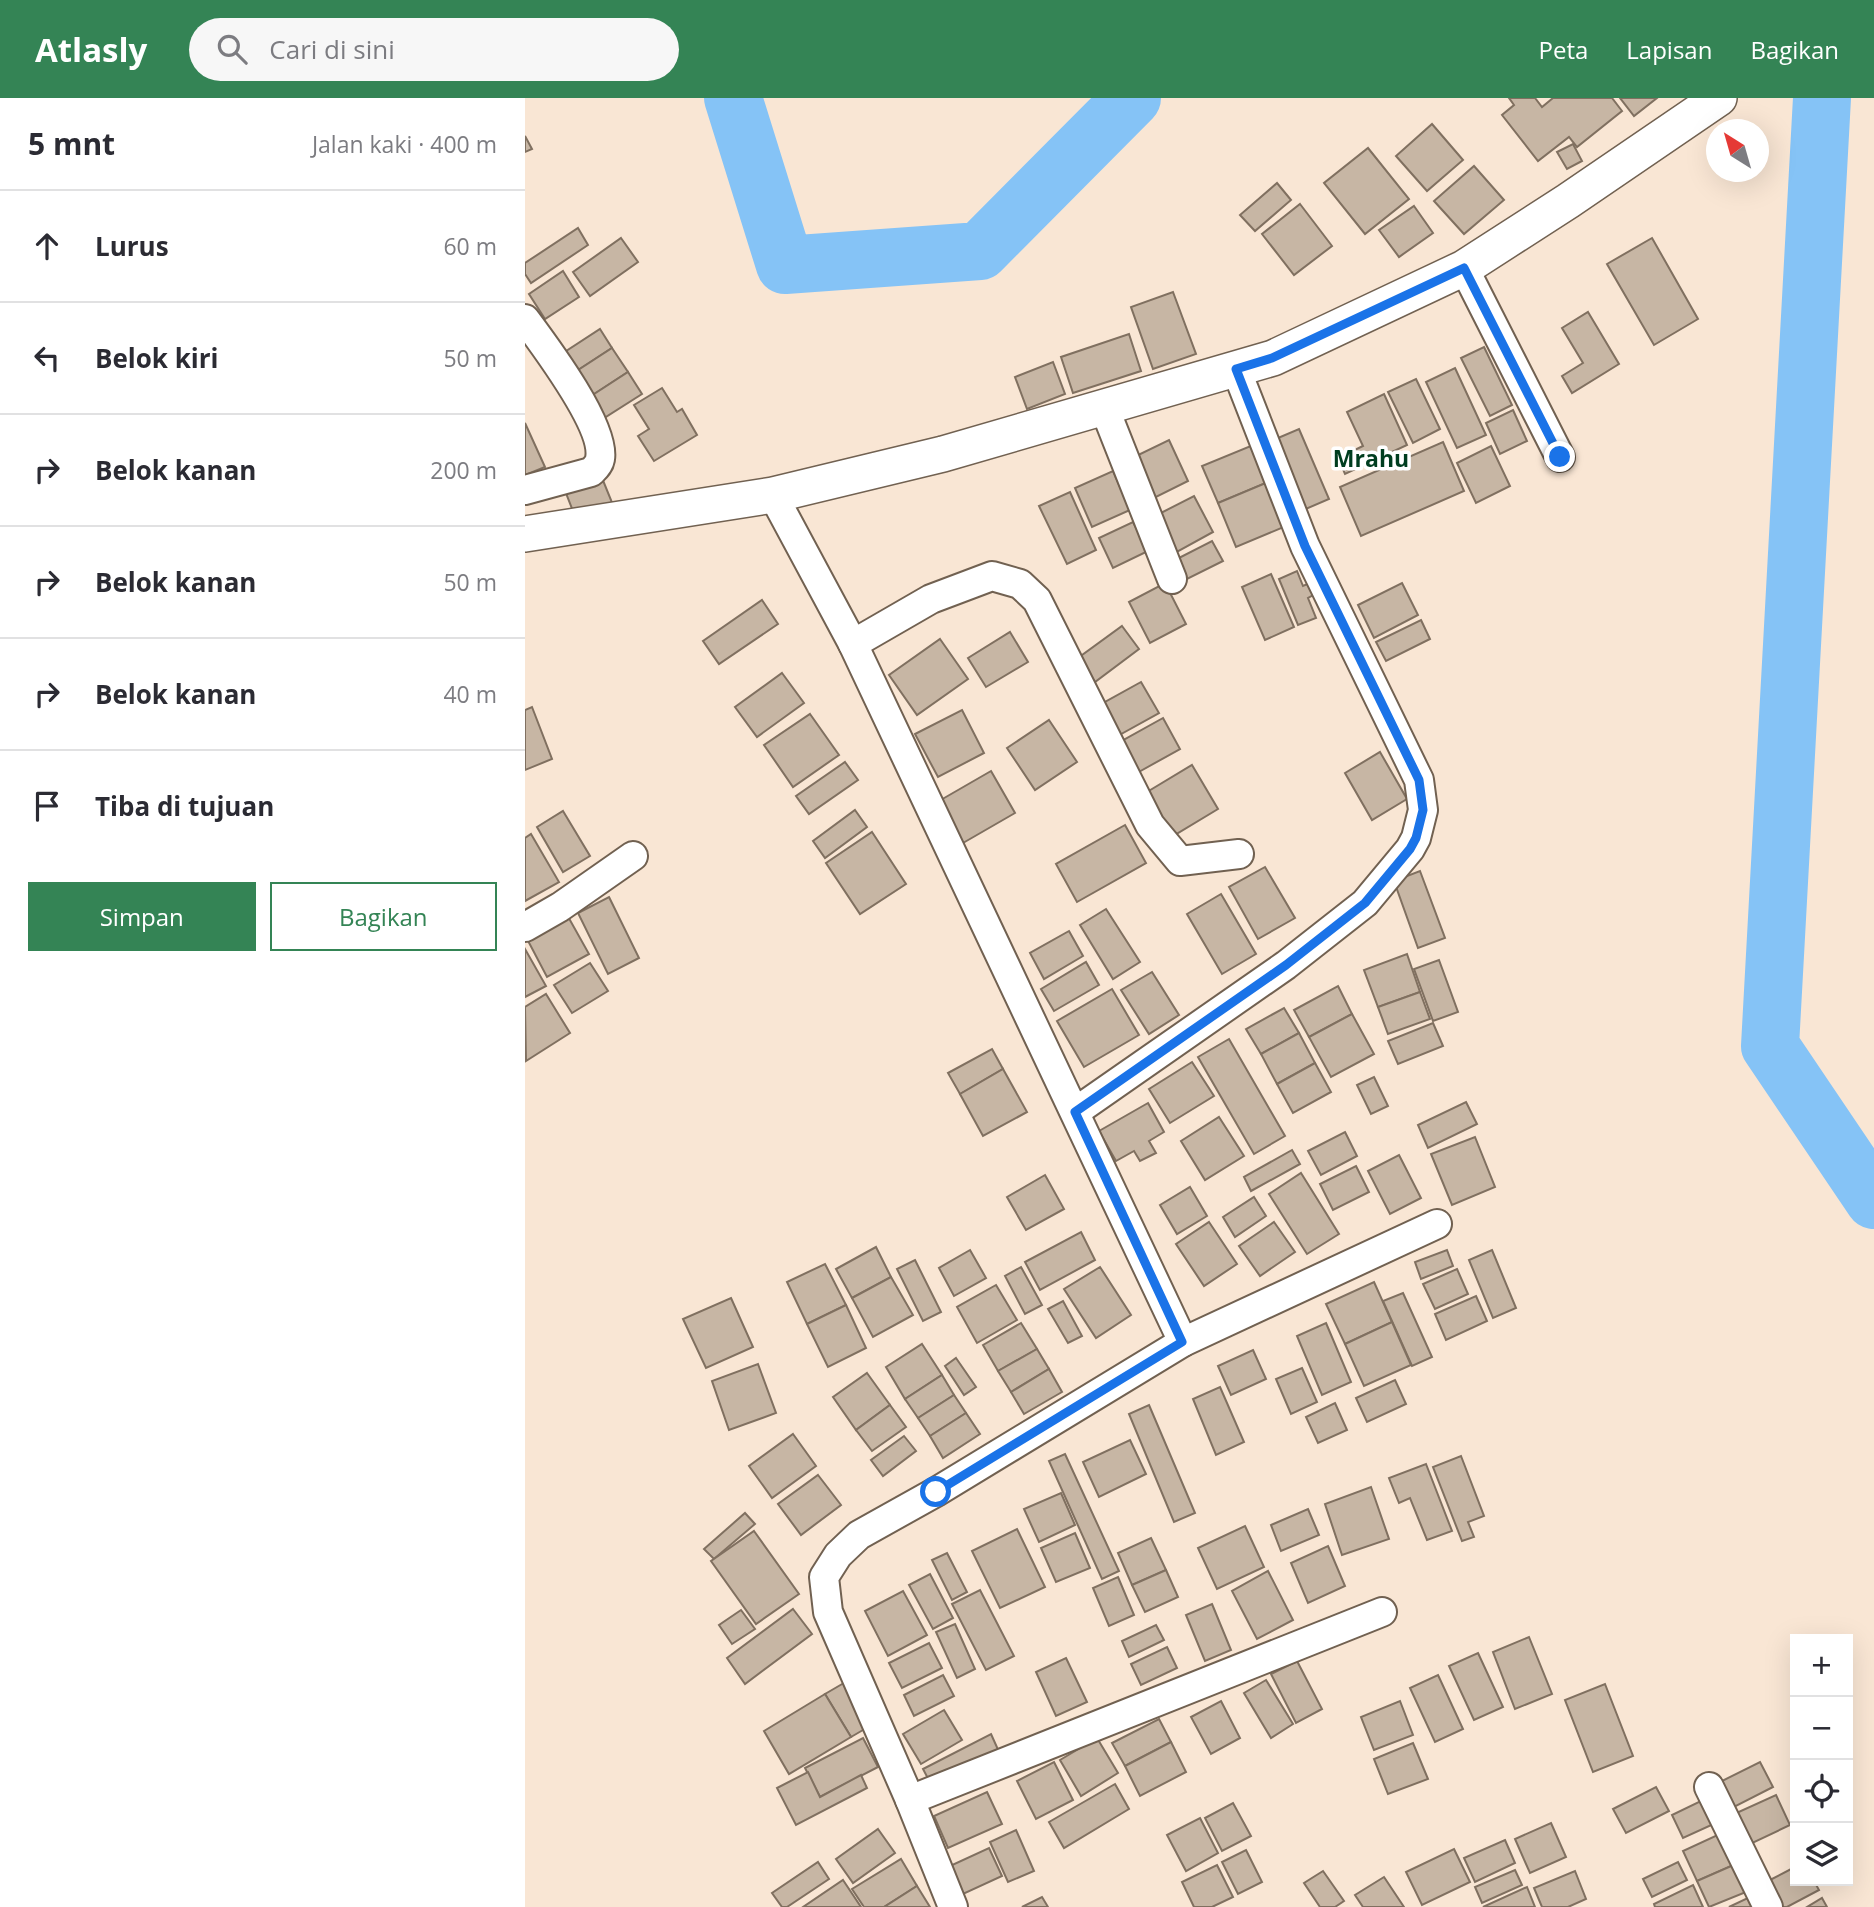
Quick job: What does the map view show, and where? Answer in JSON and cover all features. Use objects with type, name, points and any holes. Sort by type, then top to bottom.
[{"type":"street","points":[[525,534],[773,495],[943,454],[1272,358],[1464,268],[1720,98]]},
{"type":"street","points":[[1464,268],[1560,457]]},
{"type":"street","points":[[525,319],[576,393],[594,429],[601,456],[591,472],[525,490]]},
{"type":"street","points":[[1075,1112],[1286,965],[1365,903],[1410,849],[1416,838],[1423,810],[1419,780],[1305,546],[1236,369]]},
{"type":"street","points":[[1104,407],[1172,579]]},
{"type":"street","points":[[773,495],[853,644],[1182,1342]]},
{"type":"street","points":[[853,644],[931,599],[970,583],[992,576],[1020,584],[1037,600],[1150,825],[1168,849],[1180,860],[1239,854]]},
{"type":"street","points":[[525,928],[633,856]]},
{"type":"street","points":[[953,1907],[910,1800],[828,1612],[824,1577],[838,1555],[859,1535],[936,1492],[1182,1342],[1437,1224]]},
{"type":"street","points":[[910,1800],[1382,1612]]},
{"type":"street","points":[[1709,1787],[1768,1907]]},
{"type":"building","points":[[1509,98],[1535,98],[1542,107],[1553,98],[1612,98],[1622,111],[1577,147],[1569,137],[1538,161],[1502,115],[1514,105]]},
{"type":"building","points":[[1620,98],[1657,98],[1634,116]]},
{"type":"building","points":[[1432,124],[1463,160],[1427,191],[1396,156]]},
{"type":"building","points":[[525,136],[532,149],[525,152]]},
{"type":"building","points":[[1573,144],[1582,161],[1567,169],[1557,152]]},
{"type":"building","points":[[1368,148],[1409,199],[1365,234],[1324,183]]},
{"type":"building","points":[[1474,166],[1504,200],[1464,234],[1434,201]]},
{"type":"building","points":[[1277,183],[1291,200],[1255,231],[1240,215]]},
{"type":"building","points":[[1300,204],[1332,246],[1294,275],[1262,234]]},
{"type":"building","points":[[1414,206],[1433,233],[1399,257],[1379,230]]},
{"type":"building","points":[[578,228],[588,245],[531,283],[525,274],[525,263]]},
{"type":"building","points":[[621,238],[638,262],[590,296],[573,272]]},
{"type":"building","points":[[1652,238],[1698,319],[1654,345],[1607,264]]},
{"type":"building","points":[[563,271],[579,297],[545,319],[529,294]]},
{"type":"building","points":[[1173,292],[1196,354],[1153,369],[1131,307]]},
{"type":"building","points":[[1588,312],[1619,364],[1572,393],[1562,376],[1583,363],[1562,328]]},
{"type":"building","points":[[600,329],[612,348],[572,374],[560,355]]},
{"type":"building","points":[[1129,334],[1141,371],[1073,393],[1061,357]]},
{"type":"building","points":[[1484,347],[1512,405],[1490,416],[1461,358]]},
{"type":"building","points":[[612,348],[628,372],[588,398],[572,374]]},
{"type":"building","points":[[1053,362],[1065,394],[1027,409],[1015,377]]},
{"type":"building","points":[[1455,368],[1486,435],[1457,448],[1426,382]]},
{"type":"building","points":[[628,372],[642,394],[601,420],[588,398]]},
{"type":"building","points":[[1416,379],[1440,429],[1413,443],[1388,392]]},
{"type":"building","points":[[662,388],[677,412],[682,409],[697,435],[654,461],[638,436],[649,429],[634,405]]},
{"type":"building","points":[[1384,394],[1407,445],[1345,474],[1338,458],[1363,446],[1347,412]]},
{"type":"building","points":[[1513,410],[1527,441],[1500,454],[1486,423]]},
{"type":"building","points":[[525,423],[545,467],[525,475]]},
{"type":"building","points":[[1299,429],[1329,499],[1301,511],[1271,441]]},
{"type":"building","points":[[1169,440],[1188,481],[1152,499],[1132,458]]},
{"type":"building","points":[[1443,442],[1464,491],[1361,536],[1340,487]]},
{"type":"building","points":[[1258,443],[1273,480],[1218,503],[1202,466]]},
{"type":"building","points":[[1491,446],[1510,486],[1476,503],[1457,463]]},
{"type":"building","points":[[1113,471],[1130,510],[1092,527],[1075,488]]},
{"type":"building","points":[[600,473],[615,510],[578,524],[564,488]]},
{"type":"building","points":[[1273,480],[1291,524],[1236,547],[1218,503]]},
{"type":"building","points":[[1070,492],[1096,550],[1067,564],[1039,506]]},
{"type":"building","points":[[1194,496],[1213,532],[1175,553],[1155,516]]},
{"type":"building","points":[[1133,522],[1148,551],[1113,568],[1099,538]]},
{"type":"building","points":[[1212,541],[1223,561],[1183,581],[1173,561]]},
{"type":"building","points":[[1297,571],[1303,586],[1312,582],[1317,593],[1308,598],[1316,618],[1298,625],[1279,579]]},
{"type":"building","points":[[1271,574],[1294,627],[1265,640],[1242,587]]},
{"type":"building","points":[[1165,583],[1186,624],[1150,643],[1129,602]]},
{"type":"building","points":[[1402,583],[1418,615],[1374,638],[1358,605]]},
{"type":"building","points":[[762,600],[778,624],[719,664],[703,641]]},
{"type":"building","points":[[1421,620],[1430,639],[1386,661],[1376,642]]},
{"type":"building","points":[[1122,626],[1139,649],[1095,682],[1078,658]]},
{"type":"building","points":[[1010,632],[1028,662],[986,687],[968,658]]},
{"type":"building","points":[[940,639],[968,679],[917,715],[889,675]]},
{"type":"building","points":[[782,673],[804,703],[757,737],[735,707]]},
{"type":"building","points":[[1141,682],[1159,713],[1114,738],[1096,707]]},
{"type":"building","points":[[532,707],[552,759],[525,770],[525,710]]},
{"type":"building","points":[[962,710],[984,753],[938,777],[915,734]]},
{"type":"building","points":[[810,714],[839,755],[793,787],[764,745]]},
{"type":"building","points":[[1163,718],[1180,749],[1137,773],[1120,742]]},
{"type":"building","points":[[1049,720],[1077,762],[1035,790],[1007,748]]},
{"type":"building","points":[[1380,752],[1407,799],[1372,820],[1345,773]]},
{"type":"building","points":[[845,762],[858,780],[809,814],[796,796]]},
{"type":"building","points":[[1192,765],[1218,809],[1173,836],[1147,792]]},
{"type":"building","points":[[991,771],[1015,813],[963,843],[939,801]]},
{"type":"building","points":[[855,810],[867,827],[825,858],[813,841]]},
{"type":"building","points":[[563,811],[590,856],[563,872],[537,827]]},
{"type":"building","points":[[1125,825],[1146,863],[1077,902],[1056,864]]},
{"type":"building","points":[[872,832],[906,884],[860,914],[826,863]]},
{"type":"building","points":[[531,834],[559,882],[525,901],[525,838]]},
{"type":"building","points":[[1265,867],[1295,918],[1258,939],[1229,887]]},
{"type":"building","points":[[1420,871],[1445,938],[1418,948],[1394,881]]},
{"type":"building","points":[[1221,894],[1256,954],[1222,974],[1187,914]]},
{"type":"building","points":[[609,897],[639,958],[608,974],[578,913]]},
{"type":"building","points":[[1106,909],[1140,962],[1113,979],[1080,925]]},
{"type":"building","points":[[566,913],[589,954],[547,977],[525,935]]},
{"type":"building","points":[[1069,931],[1083,956],[1044,979],[1030,953]]},
{"type":"building","points":[[525,949],[546,986],[525,997]]},
{"type":"building","points":[[1407,954],[1420,992],[1378,1007],[1364,970]]},
{"type":"building","points":[[1439,960],[1458,1012],[1433,1021],[1414,969]]},
{"type":"building","points":[[1086,962],[1099,985],[1054,1011],[1041,989]]},
{"type":"building","points":[[590,963],[608,991],[572,1013],[554,985]]},
{"type":"building","points":[[1152,972],[1179,1015],[1149,1034],[1121,990]]},
{"type":"building","points":[[1338,986],[1352,1014],[1309,1037],[1294,1010]]},
{"type":"building","points":[[1112,989],[1139,1035],[1084,1067],[1057,1021]]},
{"type":"building","points":[[1420,992],[1430,1019],[1388,1034],[1378,1007]]},
{"type":"building","points":[[546,994],[570,1033],[526,1061],[525,1007]]},
{"type":"building","points":[[1284,1008],[1299,1033],[1261,1054],[1246,1029]]},
{"type":"building","points":[[1352,1014],[1374,1054],[1331,1077],[1309,1037]]},
{"type":"building","points":[[1433,1023],[1443,1046],[1398,1064],[1388,1041]]},
{"type":"building","points":[[1299,1033],[1315,1063],[1277,1084],[1261,1054]]},
{"type":"building","points":[[1229,1039],[1285,1136],[1254,1154],[1198,1057]]},
{"type":"building","points":[[992,1049],[1003,1069],[960,1094],[948,1073]]},
{"type":"building","points":[[1192,1062],[1214,1096],[1170,1123],[1149,1089]]},
{"type":"building","points":[[1315,1063],[1331,1092],[1293,1113],[1277,1084]]},
{"type":"building","points":[[1003,1069],[1027,1112],[983,1136],[960,1094]]},
{"type":"building","points":[[1374,1077],[1388,1106],[1371,1114],[1357,1085]]},
{"type":"building","points":[[1466,1102],[1477,1124],[1428,1148],[1418,1125]]},
{"type":"building","points":[[1148,1103],[1164,1132],[1149,1141],[1156,1153],[1140,1161],[1134,1151],[1116,1161],[1099,1131]]},
{"type":"building","points":[[1219,1117],[1244,1156],[1205,1180],[1181,1141]]},
{"type":"building","points":[[1345,1132],[1357,1156],[1321,1175],[1308,1151]]},
{"type":"building","points":[[1475,1137],[1495,1187],[1452,1205],[1431,1154]]},
{"type":"building","points":[[1292,1150],[1300,1164],[1251,1191],[1244,1177]]},
{"type":"building","points":[[1399,1155],[1421,1198],[1390,1214],[1368,1171]]},
{"type":"building","points":[[1356,1166],[1369,1192],[1333,1210],[1320,1184]]},
{"type":"building","points":[[1301,1173],[1339,1234],[1307,1254],[1269,1194]]},
{"type":"building","points":[[1045,1175],[1064,1209],[1026,1230],[1007,1197]]},
{"type":"building","points":[[1190,1187],[1207,1216],[1177,1234],[1160,1205]]},
{"type":"building","points":[[1254,1197],[1266,1216],[1235,1237],[1223,1217]]},
{"type":"building","points":[[1209,1222],[1237,1264],[1204,1286],[1176,1244]]},
{"type":"building","points":[[1274,1222],[1295,1252],[1260,1276],[1239,1246]]},
{"type":"building","points":[[1081,1232],[1095,1260],[1040,1290],[1025,1262]]},
{"type":"building","points":[[876,1247],[891,1277],[852,1298],[836,1269]]},
{"type":"building","points":[[970,1250],[986,1278],[954,1296],[939,1268]]},
{"type":"building","points":[[1447,1250],[1453,1266],[1421,1279],[1415,1262]]},
{"type":"building","points":[[1492,1250],[1516,1308],[1493,1318],[1469,1260]]},
{"type":"building","points":[[915,1260],[941,1312],[923,1321],[897,1269]]},
{"type":"building","points":[[825,1264],[846,1305],[807,1324],[787,1282]]},
{"type":"building","points":[[1021,1267],[1042,1305],[1025,1314],[1005,1276]]},
{"type":"building","points":[[1100,1267],[1131,1315],[1096,1338],[1064,1289]]},
{"type":"building","points":[[1457,1269],[1468,1294],[1435,1309],[1423,1284]]},
{"type":"building","points":[[891,1277],[913,1315],[873,1337],[852,1298]]},
{"type":"building","points":[[1374,1282],[1392,1322],[1345,1344],[1326,1304]]},
{"type":"building","points":[[996,1285],[1017,1320],[977,1343],[957,1307]]},
{"type":"building","points":[[1403,1293],[1432,1357],[1412,1366],[1383,1301]]},
{"type":"building","points":[[1476,1296],[1487,1321],[1446,1340],[1435,1314]]},
{"type":"building","points":[[731,1298],[753,1347],[706,1368],[683,1319]]},
{"type":"building","points":[[1063,1301],[1082,1336],[1068,1343],[1048,1309]]},
{"type":"building","points":[[846,1305],[866,1348],[828,1367],[807,1324]]},
{"type":"building","points":[[1392,1322],[1411,1365],[1364,1386],[1345,1344]]},
{"type":"building","points":[[1021,1323],[1037,1349],[998,1371],[983,1345]]},
{"type":"building","points":[[1326,1323],[1351,1382],[1322,1395],[1297,1336]]},
{"type":"building","points":[[922,1344],[942,1375],[905,1399],[886,1367]]},
{"type":"building","points":[[1037,1349],[1049,1369],[1011,1392],[998,1371]]},
{"type":"building","points":[[1253,1350],[1266,1379],[1231,1395],[1218,1366]]},
{"type":"building","points":[[956,1358],[976,1387],[964,1395],[945,1366]]},
{"type":"building","points":[[758,1364],[776,1413],[729,1430],[712,1381]]},
{"type":"building","points":[[1302,1368],[1317,1402],[1291,1414],[1276,1379]]},
{"type":"building","points":[[1049,1369],[1062,1392],[1024,1414],[1011,1392]]},
{"type":"building","points":[[867,1373],[890,1405],[856,1430],[833,1397]]},
{"type":"building","points":[[942,1375],[954,1395],[918,1418],[905,1399]]},
{"type":"building","points":[[1395,1380],[1406,1404],[1367,1422],[1356,1398]]},
{"type":"building","points":[[1220,1387],[1244,1442],[1216,1455],[1193,1399]]},
{"type":"building","points":[[954,1395],[966,1413],[930,1436],[918,1418]]},
{"type":"building","points":[[1335,1403],[1347,1430],[1318,1443],[1306,1417]]},
{"type":"building","points":[[890,1405],[906,1427],[872,1451],[856,1430]]},
{"type":"building","points":[[1149,1405],[1195,1513],[1174,1522],[1129,1414]]},
{"type":"building","points":[[966,1413],[980,1434],[943,1458],[930,1436]]},
{"type":"building","points":[[793,1434],[816,1466],[772,1498],[749,1466]]},
{"type":"building","points":[[904,1436],[916,1451],[883,1476],[871,1460]]},
{"type":"building","points":[[1130,1440],[1146,1474],[1099,1497],[1083,1462]]},
{"type":"building","points":[[1065,1454],[1119,1571],[1102,1579],[1049,1461]]},
{"type":"building","points":[[1461,1456],[1484,1516],[1468,1522],[1474,1537],[1462,1541],[1433,1467]]},
{"type":"building","points":[[1426,1464],[1452,1531],[1427,1540],[1410,1498],[1399,1503],[1389,1478]]},
{"type":"building","points":[[818,1475],[841,1505],[801,1535],[778,1504]]},
{"type":"building","points":[[1371,1487],[1389,1539],[1342,1555],[1325,1504]]},
{"type":"building","points":[[1061,1493],[1075,1525],[1039,1542],[1024,1509]]},
{"type":"building","points":[[1308,1509],[1319,1535],[1281,1551],[1271,1525]]},
{"type":"building","points":[[745,1513],[755,1524],[714,1559],[704,1549]]},
{"type":"building","points":[[1245,1526],[1264,1567],[1217,1589],[1198,1548]]},
{"type":"building","points":[[1017,1529],[1045,1587],[1000,1608],[972,1551]]},
{"type":"building","points":[[754,1531],[799,1594],[756,1624],[711,1561]]},
{"type":"building","points":[[1075,1533],[1090,1568],[1056,1582],[1041,1548]]},
{"type":"building","points":[[1151,1538],[1166,1570],[1132,1585],[1118,1553]]},
{"type":"building","points":[[1328,1546],[1345,1586],[1308,1603],[1291,1563]]},
{"type":"building","points":[[947,1553],[967,1592],[952,1600],[932,1560]]},
{"type":"building","points":[[1166,1570],[1178,1597],[1145,1612],[1132,1585]]},
{"type":"building","points":[[1268,1571],[1293,1620],[1257,1639],[1232,1591]]},
{"type":"building","points":[[930,1574],[953,1618],[933,1629],[909,1585]]},
{"type":"building","points":[[1118,1577],[1134,1615],[1109,1626],[1093,1588]]},
{"type":"building","points":[[980,1590],[1014,1656],[986,1670],[952,1604]]},
{"type":"building","points":[[903,1591],[927,1635],[888,1656],[865,1611]]},
{"type":"building","points":[[1212,1604],[1231,1650],[1205,1661],[1186,1615]]},
{"type":"building","points":[[793,1609],[812,1634],[745,1684],[727,1658]]},
{"type":"building","points":[[741,1610],[755,1629],[732,1644],[719,1625]]},
{"type":"building","points":[[955,1624],[975,1669],[957,1678],[936,1632]]},
{"type":"building","points":[[1156,1625],[1164,1640],[1129,1657],[1122,1641]]},
{"type":"building","points":[[1529,1637],[1552,1694],[1515,1709],[1493,1652]]},
{"type":"building","points":[[929,1643],[942,1668],[902,1688],[889,1663]]},
{"type":"building","points":[[1167,1647],[1177,1668],[1141,1685],[1131,1664]]},
{"type":"building","points":[[1478,1653],[1503,1707],[1474,1720],[1449,1666]]},
{"type":"building","points":[[1066,1658],[1087,1702],[1056,1716],[1036,1672]]},
{"type":"building","points":[[1297,1661],[1322,1709],[1296,1723],[1271,1674]]},
{"type":"building","points":[[943,1675],[954,1696],[914,1716],[904,1695]]},
{"type":"building","points":[[1438,1675],[1463,1729],[1435,1742],[1410,1688]]},
{"type":"building","points":[[849,1680],[875,1723],[851,1737],[825,1694]]},
{"type":"building","points":[[1266,1680],[1293,1724],[1271,1738],[1244,1693]]},
{"type":"building","points":[[1605,1684],[1633,1756],[1593,1772],[1565,1700]]},
{"type":"building","points":[[825,1694],[851,1737],[789,1774],[764,1731]]},
{"type":"building","points":[[1221,1701],[1240,1738],[1211,1754],[1191,1717]]},
{"type":"building","points":[[1400,1701],[1413,1735],[1374,1750],[1361,1717]]},
{"type":"building","points":[[944,1710],[962,1740],[921,1764],[903,1734]]},
{"type":"building","points":[[1159,1719],[1171,1742],[1125,1766],[1112,1743]]},
{"type":"building","points":[[991,1734],[1000,1754],[933,1788],[923,1769]]},
{"type":"building","points":[[863,1738],[878,1767],[820,1797],[805,1768]]},
{"type":"building","points":[[1097,1738],[1118,1773],[1081,1796],[1060,1760]]},
{"type":"building","points":[[1171,1742],[1186,1772],[1140,1796],[1125,1766]]},
{"type":"building","points":[[1413,1743],[1428,1779],[1388,1794],[1374,1759]]},
{"type":"building","points":[[1054,1762],[1073,1800],[1036,1819],[1017,1781]]},
{"type":"building","points":[[1760,1762],[1773,1787],[1732,1808],[1720,1782]]},
{"type":"building","points":[[808,1772],[820,1797],[861,1775],[867,1788],[796,1825],[777,1788]]},
{"type":"building","points":[[1115,1784],[1129,1809],[1064,1848],[1049,1822]]},
{"type":"building","points":[[1656,1787],[1669,1811],[1626,1833],[1613,1809]]},
{"type":"building","points":[[987,1792],[1002,1824],[948,1848],[934,1816]]},
{"type":"building","points":[[1776,1795],[1790,1825],[1746,1846],[1732,1815]]},
{"type":"building","points":[[1707,1798],[1718,1822],[1683,1838],[1672,1815]]},
{"type":"building","points":[[1233,1803],[1251,1836],[1222,1851],[1205,1818]]},
{"type":"building","points":[[1200,1818],[1218,1853],[1186,1871],[1167,1835]]},
{"type":"building","points":[[1551,1823],[1566,1857],[1530,1873],[1515,1839]]},
{"type":"building","points":[[878,1829],[895,1853],[853,1883],[836,1859]]},
{"type":"building","points":[[1016,1830],[1034,1871],[1008,1882],[990,1842]]},
{"type":"building","points":[[1724,1832],[1738,1863],[1697,1881],[1683,1851]]},
{"type":"building","points":[[1505,1840],[1515,1863],[1475,1882],[1464,1858]]},
{"type":"building","points":[[989,1848],[1002,1876],[963,1894],[950,1866]]},
{"type":"building","points":[[1454,1849],[1470,1882],[1422,1905],[1406,1872]]},
{"type":"building","points":[[1246,1850],[1262,1882],[1238,1894],[1222,1862]]},
{"type":"building","points":[[901,1859],[917,1886],[884,1907],[864,1907],[852,1889]]},
{"type":"building","points":[[818,1862],[829,1879],[787,1907],[782,1907],[772,1893]]},
{"type":"building","points":[[1678,1862],[1687,1880],[1652,1897],[1643,1879]]},
{"type":"building","points":[[1738,1863],[1751,1890],[1709,1907],[1697,1881]]},
{"type":"building","points":[[1217,1865],[1233,1897],[1212,1907],[1194,1907],[1182,1882]]},
{"type":"building","points":[[1515,1870],[1522,1885],[1482,1903],[1475,1887]]},
{"type":"building","points":[[1790,1870],[1790,1886],[1817,1886],[1819,1890],[1787,1907],[1781,1907],[1768,1881]]},
{"type":"building","points":[[1323,1871],[1344,1901],[1335,1907],[1320,1907],[1304,1883]]},
{"type":"building","points":[[1575,1871],[1586,1899],[1568,1907],[1542,1907],[1534,1888]]},
{"type":"building","points":[[1384,1877],[1404,1907],[1363,1907],[1355,1895]]},
{"type":"building","points":[[843,1880],[861,1907],[803,1907]]},
{"type":"building","points":[[1693,1885],[1703,1907],[1655,1907],[1654,1904]]},
{"type":"building","points":[[917,1886],[930,1907],[884,1907]]},
{"type":"building","points":[[1527,1887],[1535,1907],[1483,1907]]},
{"type":"building","points":[[1752,1896],[1758,1907],[1729,1907]]},
{"type":"building","points":[[1042,1897],[1048,1907],[1022,1907]]},
{"type":"building","points":[[1822,1898],[1827,1907],[1807,1907]]},
{"type":"waterway","points":[[733,98],[785,265],[980,251],[1132,98]]},
{"type":"waterway","points":[[1822,98],[1770,1046],[1874,1200]]},
{"type":"district","name":"Mrahu","points":[[1371,458]]},
{"type":"route","points":[[936,1492],[1182,1342],[1075,1112],[1286,965],[1365,903],[1416,838],[1423,810],[1419,780],[1305,546],[1236,369],[1272,358],[1464,268],[1560,457]]}]
